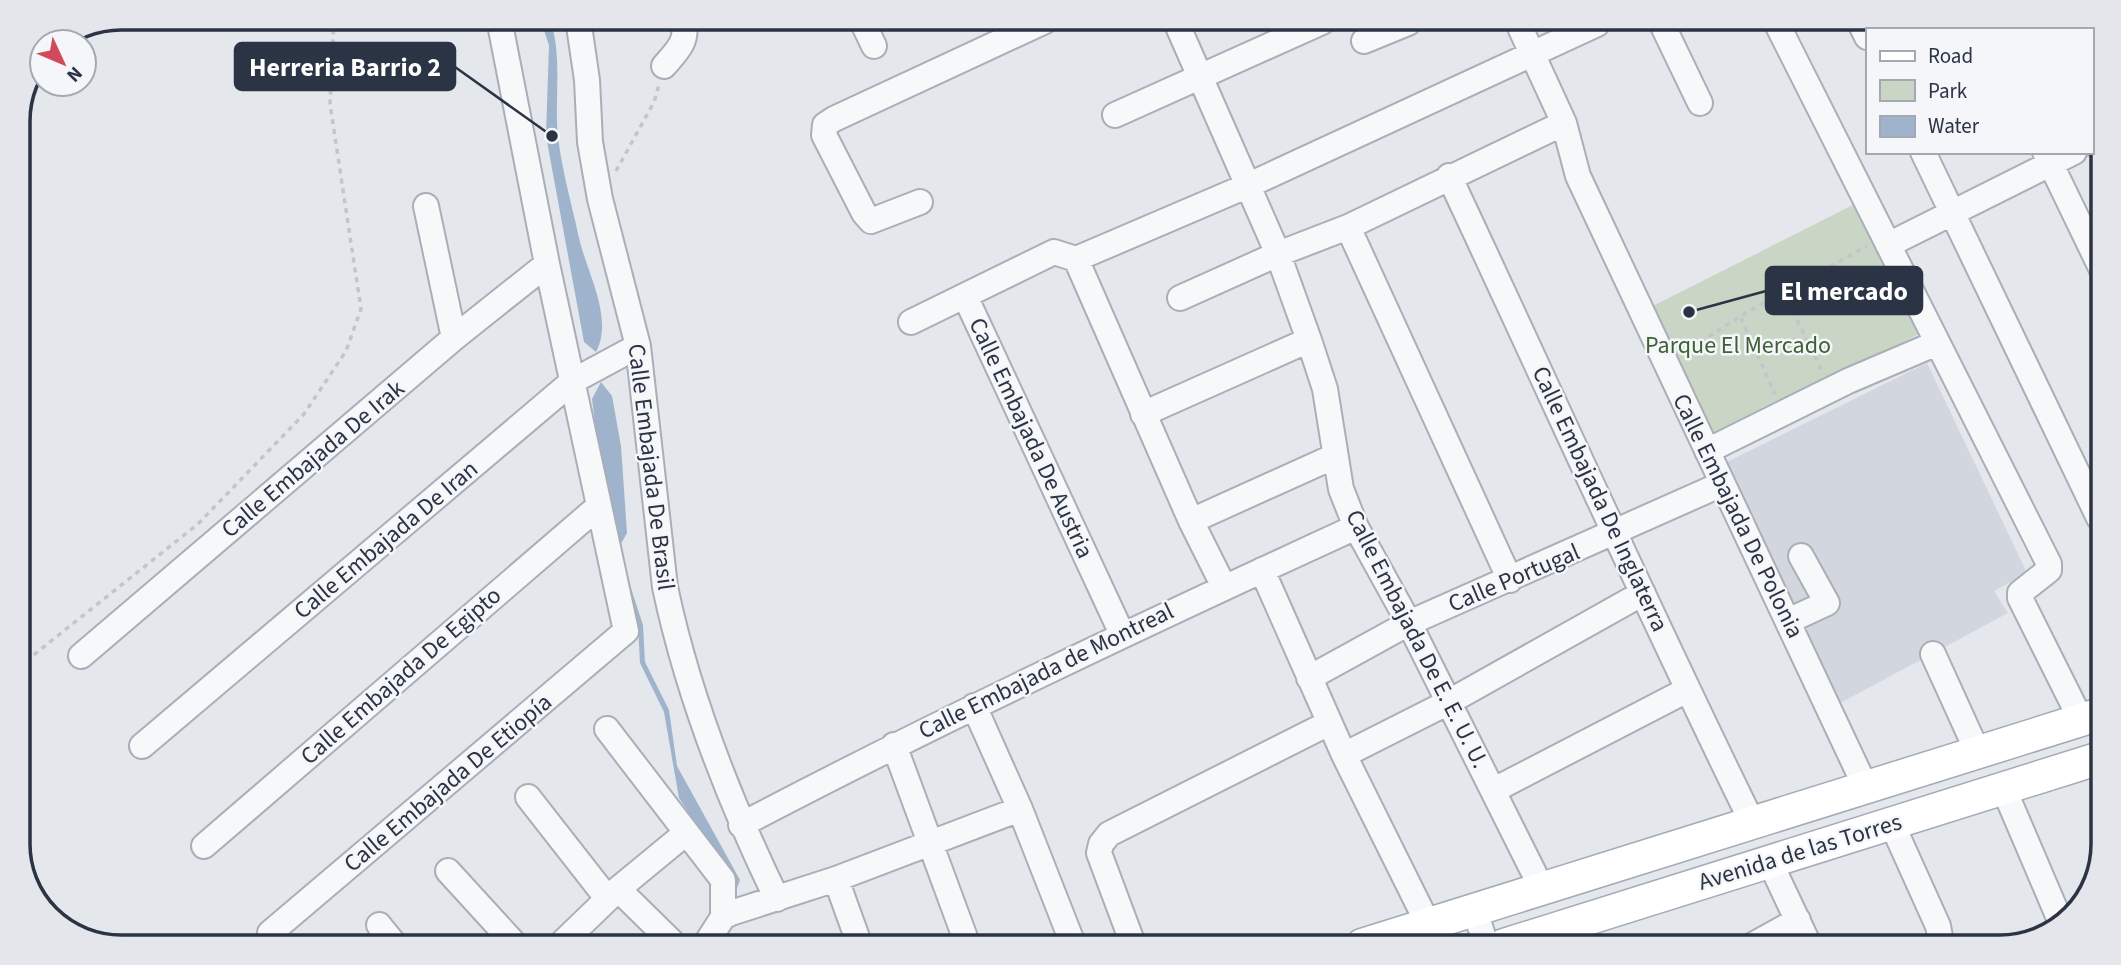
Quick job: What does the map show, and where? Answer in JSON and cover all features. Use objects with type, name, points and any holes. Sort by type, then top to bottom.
[{"type":"main road","points":[[1393,935],[2089,718]]},
{"type":"main road","name":"Avenida de las Torres","points":[[1544,935],[1769,860],[2091,761]]},
{"type":"street","points":[[501,30],[598,506]]},
{"type":"street","name":"Calle Embajada De Brasil","points":[[580,30],[587,80],[590,142],[600,199],[638,346],[665,587],[673,625],[741,825],[778,899]]},
{"type":"street","points":[[664,66],[681,46],[686,30]]},
{"type":"street","points":[[866,30],[874,46]]},
{"type":"street","points":[[920,202],[871,221],[864,213],[824,135],[825,125],[1026,30]]},
{"type":"street","name":"Calle Embajada De E. E. U. U.","points":[[1180,30],[1278,254],[1309,340],[1325,389],[1341,488],[1356,527],[1409,623],[1542,887]]},
{"type":"street","points":[[1115,115],[1306,30]]},
{"type":"street","points":[[1364,41],[1391,30]]},
{"type":"street","name":"Calle Embajada De Polonia","points":[[1521,30],[1564,123],[1578,176],[1865,786]]},
{"type":"street","name":"Calle Embajada De Austria","points":[[1122,634],[965,296],[1054,251],[1076,259],[1248,185],[1584,30]]},
{"type":"street","points":[[1665,30],[1700,103]]},
{"type":"street","points":[[1780,30],[2049,564],[2049,570],[2020,593],[2020,598],[2089,718]]},
{"type":"street","points":[[1180,298],[1278,254],[1348,227],[1449,176],[1564,123]]},
{"type":"street","points":[[1924,154],[2091,501]]},
{"type":"street","points":[[1885,241],[1952,212],[2048,158],[2065,154]]},
{"type":"street","points":[[2048,158],[2091,247]]},
{"type":"street","name":"Calle Embajada De Inglaterra","points":[[1449,176],[1617,533],[1687,690],[1752,822]]},
{"type":"street","points":[[426,206],[454,338]]},
{"type":"street","points":[[1348,227],[1510,580]]},
{"type":"street","points":[[1076,259],[1191,521],[1224,587]]},
{"type":"street","name":"Calle Embajada De Irak","points":[[81,656],[454,338],[547,264]]},
{"type":"street","points":[[911,322],[965,296]]},
{"type":"street","points":[[1143,414],[1309,340]]},
{"type":"street","points":[[1707,451],[1830,389],[1937,342]]},
{"type":"street","name":"Calle Embajada De Iran","points":[[142,746],[573,381],[638,346]]},
{"type":"street","points":[[1191,521],[1335,456]]},
{"type":"street","name":"Calle Portugal","points":[[1309,678],[1409,623],[1617,533],[1722,484]]},
{"type":"street","name":"Calle Embajada De Etiopía","points":[[270,933],[626,631],[598,506]]},
{"type":"street","name":"Calle Embajada De Egipto","points":[[204,846],[598,506]]},
{"type":"street","name":"Calle Embajada de Montreal","points":[[741,825],[894,745],[1122,634],[1356,527]]},
{"type":"street","points":[[1788,621],[1827,603],[1801,556]]},
{"type":"street","points":[[1262,570],[1343,755],[1428,924]]},
{"type":"street","points":[[1343,755],[1447,703],[1643,593]]},
{"type":"street","points":[[1933,654],[1978,753]]},
{"type":"street","points":[[1494,790],[1687,690]]},
{"type":"street","points":[[974,706],[1020,809],[1069,935]]},
{"type":"street","points":[[1130,935],[1099,853],[1101,844],[1109,834],[1329,723]]},
{"type":"street","points":[[607,729],[723,880],[733,913]]},
{"type":"street","points":[[894,745],[964,935]]},
{"type":"street","points":[[2003,787],[2058,915]]},
{"type":"street","points":[[528,797],[612,893],[663,935]]},
{"type":"street","points":[[713,935],[733,913],[836,879],[1020,809]]},
{"type":"street","points":[[1892,824],[1940,935]]},
{"type":"street","points":[[570,935],[612,893],[686,833]]},
{"type":"street","points":[[1769,860],[1804,935]]},
{"type":"street","points":[[448,871],[507,935]]},
{"type":"street","points":[[836,879],[856,935]]},
{"type":"street","points":[[1475,911],[1483,935]]},
{"type":"street","points":[[1770,935],[1797,920]]},
{"type":"path","points":[[30,658],[198,524],[304,414],[346,351],[361,309],[330,104],[333,30]]},
{"type":"path","points":[[600,199],[654,102],[664,66]]},
{"type":"path","points":[[1668,370],[1687,359],[1691,349],[1741,318],[1885,241]]},
{"type":"path","points":[[1784,293],[1830,389]]},
{"type":"path","points":[[1741,318],[1782,412]]},
{"type":"shaded area","points":[[1927,363],[2027,573],[1994,591],[2008,613],[1829,709],[1715,468]]},
{"type":"green space","name":"Parque El Mercado","points":[[1857,203],[1919,334],[1700,448],[1639,313]]},
{"type":"water","points":[[544,30],[553,30],[554,34],[560,150],[579,238],[601,310],[601,339],[596,352],[584,342],[546,136],[549,45]]},
{"type":"water","points":[[601,382],[612,396],[621,446],[627,533],[618,549],[643,625],[645,662],[669,710],[677,766],[740,880],[734,896],[734,882],[679,798],[664,712],[640,663],[638,625],[609,547],[619,533],[599,455],[592,399]]},
{"type":"place","name":"Herreria Barrio 2","points":[[552,136]]},
{"type":"place","name":"El mercado","points":[[1689,312]]}]
